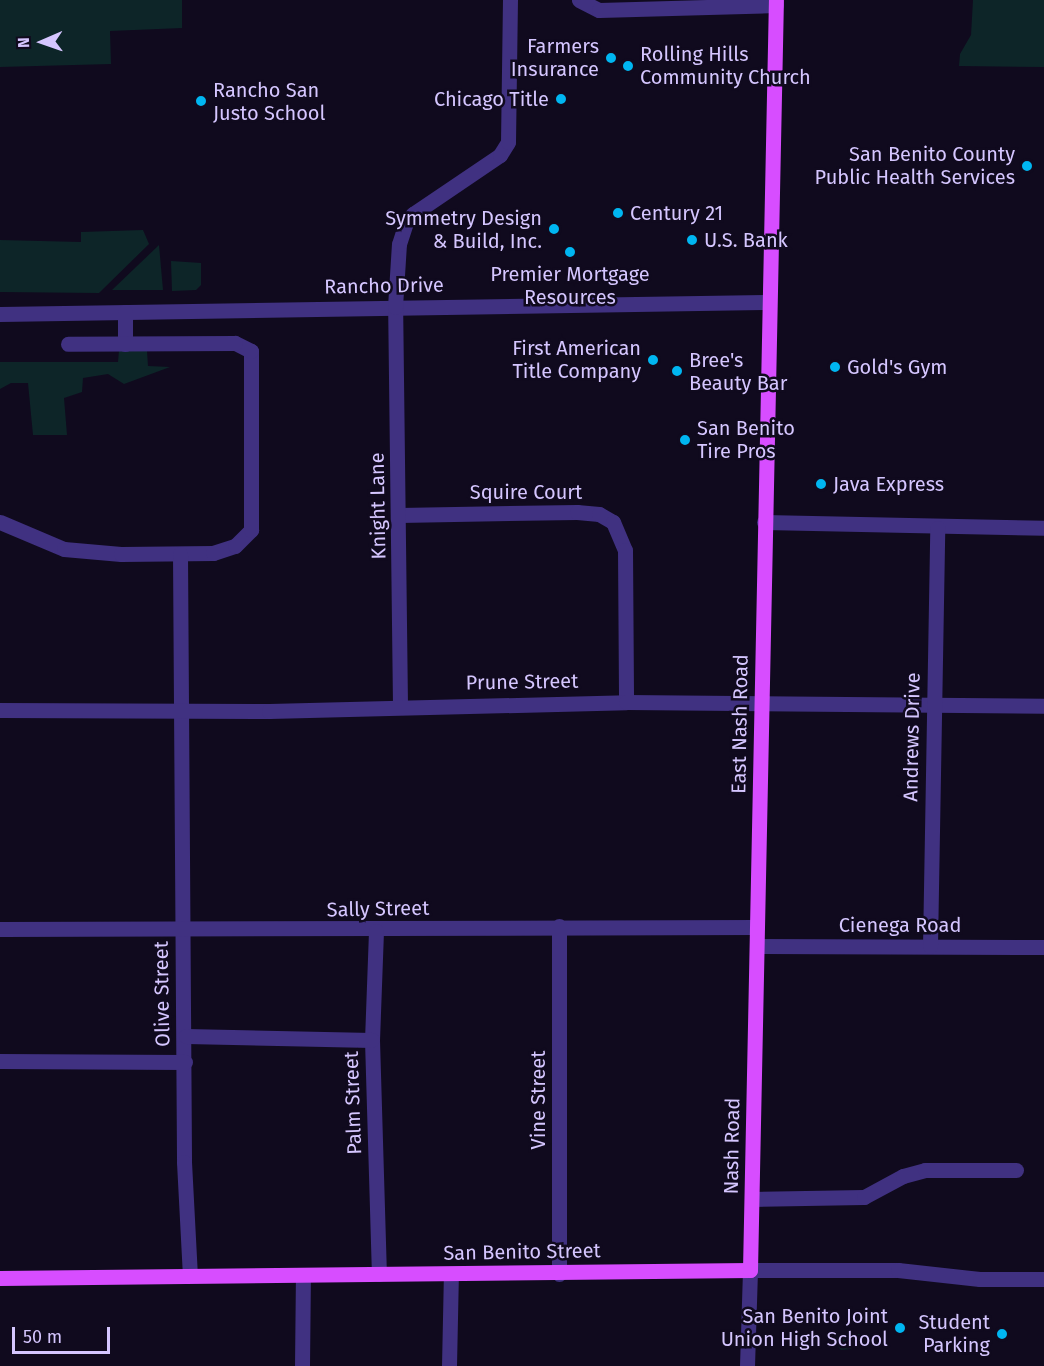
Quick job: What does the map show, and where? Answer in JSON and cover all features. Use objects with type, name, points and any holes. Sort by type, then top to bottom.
[{"type":"main road","name":"East Nash Road","points":[[757,927],[768,302],[776,3]]},
{"type":"main road","name":"Nash Road","points":[[750,1270],[757,927]]},
{"type":"main road","name":"San Benito Street","points":[[0,1278],[559,1274],[750,1270]]},
{"type":"street","name":"Knight Lane","points":[[400,705],[395,307],[399,244],[406,222],[500,155],[508,142],[510,0]]},
{"type":"street","points":[[579,0],[599,10],[776,3]]},
{"type":"street","name":"Rancho Drive","points":[[0,314],[768,302]]},
{"type":"street","points":[[125,312],[125,344]]},
{"type":"street","points":[[0,522],[38,540],[83,552],[213,553],[235,546],[251,530],[251,351],[235,343],[68,344]]},
{"type":"street","name":"Squire Court","points":[[399,515],[577,512],[599,514],[613,522],[625,550],[626,702]]},
{"type":"street","points":[[764,522],[937,528],[1044,528]]},
{"type":"street","name":"Andrews Drive","points":[[930,946],[937,528]]},
{"type":"street","name":"Olive Street","points":[[180,554],[182,930],[186,1036],[184,1162],[190,1275]]},
{"type":"street","name":"Prune Street","points":[[0,710],[182,712],[400,705],[626,702],[1044,706]]},
{"type":"street","name":"Sally Street","points":[[0,930],[376,931],[559,926],[757,927]]},
{"type":"street","name":"Vine Street","points":[[559,926],[559,1274]]},
{"type":"street","name":"Palm Street","points":[[376,931],[372,1040],[379,1274]]},
{"type":"street","name":"Cienega Road","points":[[757,946],[1044,946]]},
{"type":"street","points":[[186,1036],[372,1040]]},
{"type":"street","points":[[0,1061],[184,1062]]},
{"type":"street","points":[[753,1199],[864,1197],[903,1176],[925,1170],[1016,1170]]},
{"type":"street","name":"San Benito Street","points":[[750,1270],[898,1270],[980,1279],[1044,1279]]},
{"type":"street","name":"Nash Road","points":[[747,1366],[750,1270]]},
{"type":"street","points":[[449,1366],[451,1274]]},
{"type":"street","points":[[302,1366],[303,1275]]},
{"type":"green space","points":[[0,0],[182,0],[182,28],[110,31],[111,64],[0,67]]},
{"type":"green space","points":[[973,0],[1044,0],[1044,67],[959,66],[960,54],[971,35]]},
{"type":"green space","points":[[143,230],[149,244],[99,293],[0,292],[0,240],[81,242],[81,232]]},
{"type":"green space","points":[[159,245],[163,290],[112,290]]},
{"type":"green space","points":[[171,261],[201,263],[201,285],[196,290],[172,291]]},
{"type":"green space","points":[[119,350],[147,351],[148,366],[170,367],[124,384],[108,374],[83,378],[82,392],[64,398],[67,435],[33,435],[28,383],[11,383],[0,389],[0,362],[118,362]]},
{"type":"green space","points":[[832,1334],[861,1334],[863,1336],[851,1349],[841,1350],[830,1337]]},
{"type":"place","name":"Farmers Insurance","points":[[611,58]]},
{"type":"place","name":"Rolling Hills Community Church","points":[[628,66]]},
{"type":"place","name":"Chicago Title","points":[[561,99]]},
{"type":"place","name":"Rancho San Justo School","points":[[201,101]]},
{"type":"place","name":"San Benito County Public Health Services","points":[[1027,166]]},
{"type":"place","name":"Century 21","points":[[618,213]]},
{"type":"place","name":"Symmetry Design & Build, Inc.","points":[[554,229]]},
{"type":"place","name":"U.S. Bank","points":[[692,240]]},
{"type":"place","name":"Premier Mortgage Resources","points":[[570,252]]},
{"type":"place","name":"First American Title Company","points":[[653,360]]},
{"type":"place","name":"Gold's Gym","points":[[835,367]]},
{"type":"place","name":"Bree's Beauty Bar","points":[[677,371]]},
{"type":"place","name":"San Benito Tire Pros","points":[[685,440]]},
{"type":"place","name":"Java Express","points":[[821,484]]},
{"type":"place","name":"San Benito Joint Union High School","points":[[900,1328]]},
{"type":"place","name":"Student Parking","points":[[1002,1334]]}]
